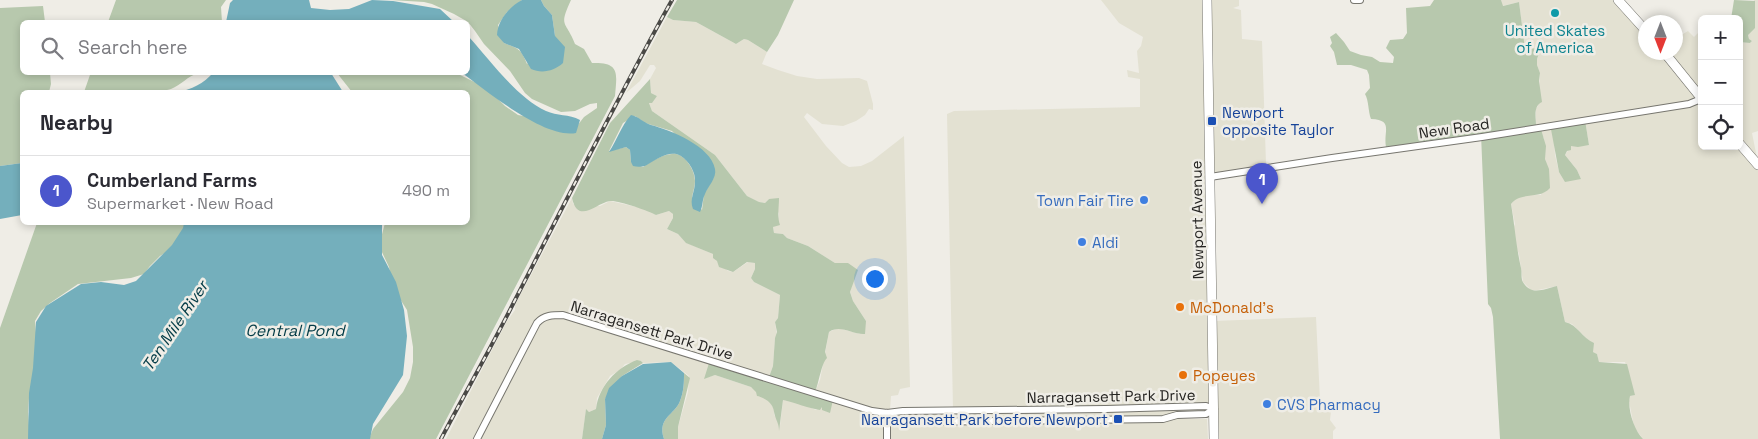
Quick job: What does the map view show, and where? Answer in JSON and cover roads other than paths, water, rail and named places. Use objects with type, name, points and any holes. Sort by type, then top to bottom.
[{"type":"main road","name":"Newport Avenue","points":[[1207,0],[1214,439]]},
{"type":"main road","points":[[1618,0],[1638,22]]},
{"type":"main road","points":[[1670,60],[1698,94]]},
{"type":"main road","points":[[1743,148],[1758,165]]},
{"type":"street","points":[[1354,0],[1360,0]]},
{"type":"street","name":"New Road","points":[[1210,176],[1609,118],[1689,104],[1698,101]]},
{"type":"street","name":"Narragansett Park Drive","points":[[477,439],[537,323],[541,318],[555,315],[562,315],[872,411],[887,413],[939,410],[1106,410],[1206,406],[1214,409]]},
{"type":"street","name":"Narragansett Park Drive","points":[[887,413],[898,421],[909,422],[1163,419],[1177,414],[1206,414],[1214,409]]},
{"type":"street","points":[[887,413],[887,439]]},
{"type":"water","points":[[233,0],[309,0],[311,8],[330,10],[349,9],[372,0],[393,1],[440,9],[452,20],[226,20],[230,3]]},
{"type":"water","points":[[522,0],[541,0],[552,15],[555,36],[565,47],[563,63],[556,68],[548,71],[535,71],[531,69],[519,49],[504,43],[497,35],[499,24],[505,14]]},
{"type":"water","points":[[470,38],[524,97],[546,111],[580,120],[576,133],[563,133],[548,129],[516,112],[465,75],[470,75]]},
{"type":"water","points":[[211,75],[332,75],[342,90],[188,90]]},
{"type":"water","points":[[631,115],[648,124],[689,140],[706,153],[712,161],[715,176],[706,191],[700,212],[693,209],[692,205],[695,182],[693,171],[687,161],[681,156],[676,154],[667,155],[645,166],[638,167],[633,166],[630,150],[626,147],[609,152]]},
{"type":"water","points":[[20,163],[20,215],[0,219],[0,166]]},
{"type":"water","name":"Central Pond","points":[[184,225],[382,225],[382,255],[396,282],[404,310],[407,336],[403,375],[373,424],[370,439],[28,439],[29,393],[33,368],[36,322],[46,306],[81,284],[101,282],[124,285],[136,281],[172,245]]},
{"type":"water","points":[[671,362],[684,373],[684,387],[678,406],[663,426],[664,439],[602,439],[606,425],[605,399],[609,388],[622,376],[643,364]]},
{"type":"railway","points":[[441,439],[672,0]]},
{"type":"place","name":"United Skates of America","points":[[1555,13]]},
{"type":"place","name":"Newport opposite Taylor","points":[[1212,121]]},
{"type":"place","name":"Town Fair Tire","points":[[1144,200]]},
{"type":"place","name":"Cumberland Farms","points":[[1262,204]]},
{"type":"place","name":"Aldi","points":[[1082,242]]},
{"type":"place","name":"McDonald's","points":[[1180,307]]},
{"type":"place","name":"Popeyes","points":[[1183,375]]},
{"type":"place","name":"CVS Pharmacy","points":[[1267,404]]},
{"type":"place","name":"Narragansett Park before Newport","points":[[1118,419]]},
{"type":"water label","name":"Ten Mile River","points":[[175,326]]}]
